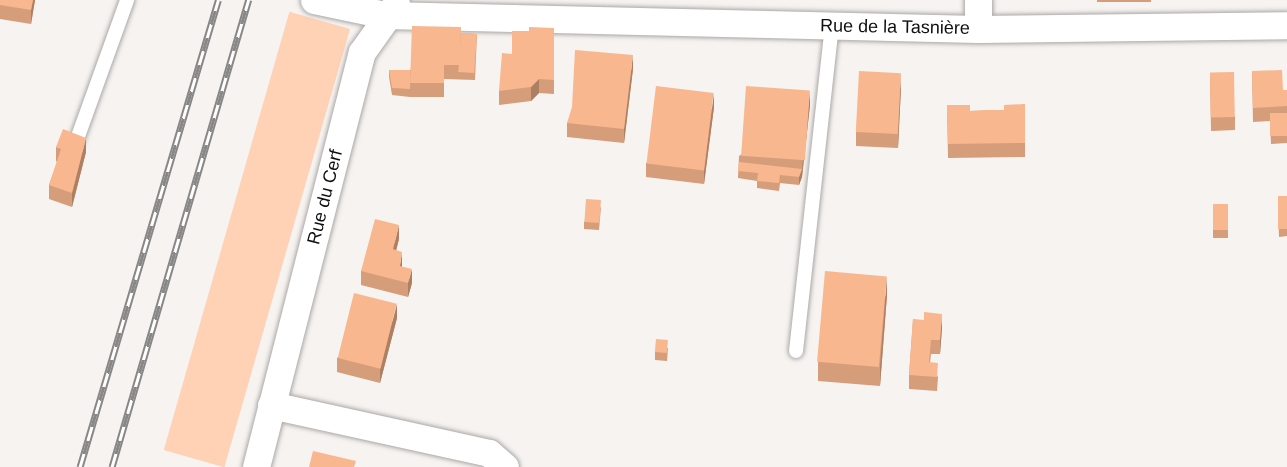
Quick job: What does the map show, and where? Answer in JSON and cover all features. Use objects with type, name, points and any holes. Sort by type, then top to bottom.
[{"type":"street","name":"Rue de la Tasnière","points":[[314,0],[503,18],[978,29],[1287,25]]},
{"type":"street","name":"Rue de la Tasnière","points":[[471,0],[503,18]]},
{"type":"street","points":[[978,0],[978,29]]},
{"type":"street","name":"Rue du Cerf","points":[[256,467],[362,52],[393,8]]},
{"type":"street","points":[[271,405],[489,453],[505,467]]},
{"type":"lane","points":[[76,142],[127,0]]},
{"type":"lane","points":[[796,351],[832,26]]},
{"type":"shaded area","points":[[289,12],[350,29],[224,467],[164,450]]},
{"type":"building","points":[[0,0],[33,0],[31,10],[0,5]]},
{"type":"building","points":[[412,26],[461,27],[460,65],[444,65],[444,83],[410,83]]},
{"type":"building","points":[[529,27],[554,28],[554,80],[539,79],[531,87],[499,91],[502,53],[512,54],[512,31],[529,31]]},
{"type":"building","points":[[461,33],[477,34],[474,73],[458,72]]},
{"type":"building","points":[[575,50],[633,55],[624,129],[567,123],[572,107]]},
{"type":"building","points":[[389,70],[410,70],[410,89],[392,88]]},
{"type":"building","points":[[1282,70],[1283,90],[1287,90],[1287,106],[1253,108],[1252,71]]},
{"type":"building","points":[[859,71],[901,73],[898,134],[856,132]]},
{"type":"building","points":[[1210,72],[1234,72],[1235,117],[1211,117]]},
{"type":"building","points":[[656,86],[714,93],[704,170],[646,163]]},
{"type":"building","points":[[746,86],[810,90],[805,160],[741,156]]},
{"type":"building","points":[[1025,104],[1025,143],[948,144],[947,105],[970,105],[970,111],[1004,110],[1004,105]]},
{"type":"building","points":[[1270,113],[1287,113],[1287,136],[1270,136]]},
{"type":"building","points":[[63,129],[86,138],[72,193],[49,185],[61,149],[56,147]]},
{"type":"building","points":[[739,162],[802,169],[799,177],[780,175],[779,183],[757,181],[758,173],[738,171]]},
{"type":"building","points":[[1278,196],[1287,196],[1287,229],[1278,229]]},
{"type":"building","points":[[586,199],[601,200],[599,223],[584,222]]},
{"type":"building","points":[[1213,204],[1228,204],[1228,230],[1213,230]]},
{"type":"building","points":[[375,219],[399,225],[393,249],[402,252],[400,266],[412,269],[408,283],[361,271]]},
{"type":"building","points":[[825,271],[887,276],[879,367],[817,362]]},
{"type":"building","points":[[354,293],[397,304],[380,369],[338,358]]},
{"type":"building","points":[[924,312],[942,314],[940,340],[931,340],[929,362],[938,363],[937,377],[909,375],[913,319],[924,320]]},
{"type":"building","points":[[656,339],[668,340],[667,353],[655,352]]},
{"type":"building","points":[[313,451],[356,461],[354,467],[309,467]]},
{"type":"railway","points":[[80,467],[218,0]]},
{"type":"railway","points":[[112,467],[249,0]]}]
